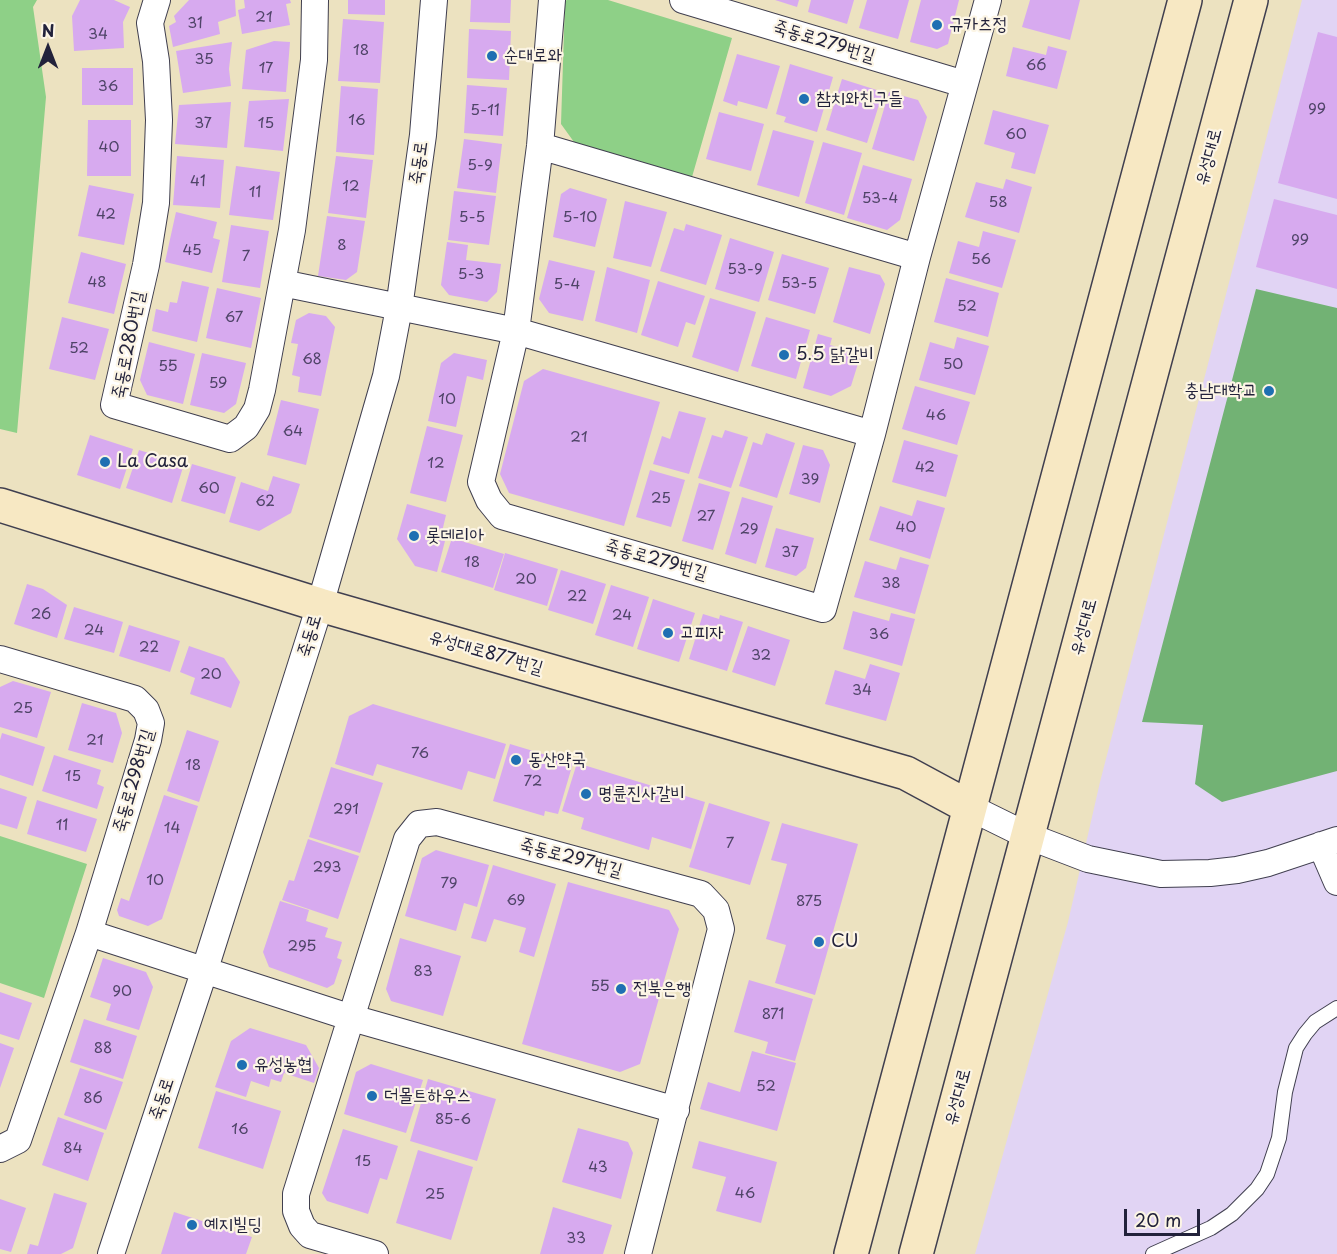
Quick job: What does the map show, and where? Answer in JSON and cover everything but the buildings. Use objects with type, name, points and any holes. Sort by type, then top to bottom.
[{"type":"main road","points":[[850,1254],[1185,0]]},
{"type":"main road","name":"유성대로","points":[[916,1254],[1251,0]]},
{"type":"main road","name":"유성대로877번길","points":[[0,505],[320,605],[906,774],[969,807]]},
{"type":"street","name":"죽동로280번길","points":[[157,0],[150,23],[156,61],[159,120],[156,202],[146,265],[114,405],[230,438],[246,427],[257,409],[282,283],[292,230],[314,60],[315,0]]},
{"type":"street","name":"죽동로","points":[[111,1254],[204,972],[320,605],[386,376],[399,308],[423,135],[434,0]]},
{"type":"street","name":"죽동로279번길","points":[[552,0],[540,146],[516,331],[481,482],[489,500],[502,516],[823,609],[988,0]]},
{"type":"street","name":"죽동로279번길","points":[[683,0],[964,84]]},
{"type":"street","points":[[540,146],[917,257]]},
{"type":"street","points":[[282,283],[516,331],[872,434]]},
{"type":"street","name":"죽동로298번길","points":[[0,659],[135,699],[146,710],[151,723],[148,740],[89,933],[18,1140],[0,1149]]},
{"type":"street","points":[[969,807],[1028,836],[1088,859],[1161,874],[1237,870],[1268,863],[1329,842],[1337,882]]},
{"type":"street","name":"죽동로297번길","points":[[375,1254],[310,1235],[302,1226],[295,1204],[296,1194],[407,839],[419,824],[437,822],[701,894],[716,910],[721,929],[638,1254]]},
{"type":"street","points":[[89,933],[352,1018],[676,1110]]},
{"type":"lane","points":[[1153,1254],[1211,1228],[1232,1214],[1257,1189],[1267,1174],[1279,1138],[1285,1092],[1296,1048],[1315,1022],[1337,1008]]},
{"type":"shaded area","name":"충남대학교","points":[[1302,0],[1337,0],[1337,1254],[975,1254],[1068,922],[1100,782]]},
{"type":"green space","points":[[0,0],[37,0],[33,7],[46,97],[17,433],[0,429]]},
{"type":"green space","points":[[608,0],[732,38],[692,177],[574,142],[561,124],[565,1]]},
{"type":"green space","points":[[1256,289],[1337,308],[1337,771],[1222,802],[1195,784],[1203,725],[1142,722]]},
{"type":"green space","points":[[0,836],[87,864],[44,998],[0,983]]},
{"type":"place","name":"규카츠정","points":[[937,25]]},
{"type":"place","name":"순대로와","points":[[492,56]]},
{"type":"place","name":"참치와친구들","points":[[804,99]]},
{"type":"place","name":"5.5 닭갈비","points":[[784,355]]},
{"type":"place","name":"충남대학교","points":[[1269,391]]},
{"type":"place","name":"La Casa","points":[[105,462]]},
{"type":"place","name":"롯데리아","points":[[414,536]]},
{"type":"place","name":"고피자","points":[[668,633]]},
{"type":"place","name":"동산약국","points":[[516,760]]},
{"type":"place","name":"명륜진사갈비","points":[[586,794]]},
{"type":"place","name":"CU","points":[[819,942]]},
{"type":"place","name":"전북은행","points":[[621,989]]},
{"type":"place","name":"유성농협","points":[[242,1065]]},
{"type":"place","name":"더몰트하우스","points":[[372,1096]]},
{"type":"place","name":"예지빌딩","points":[[192,1225]]}]
